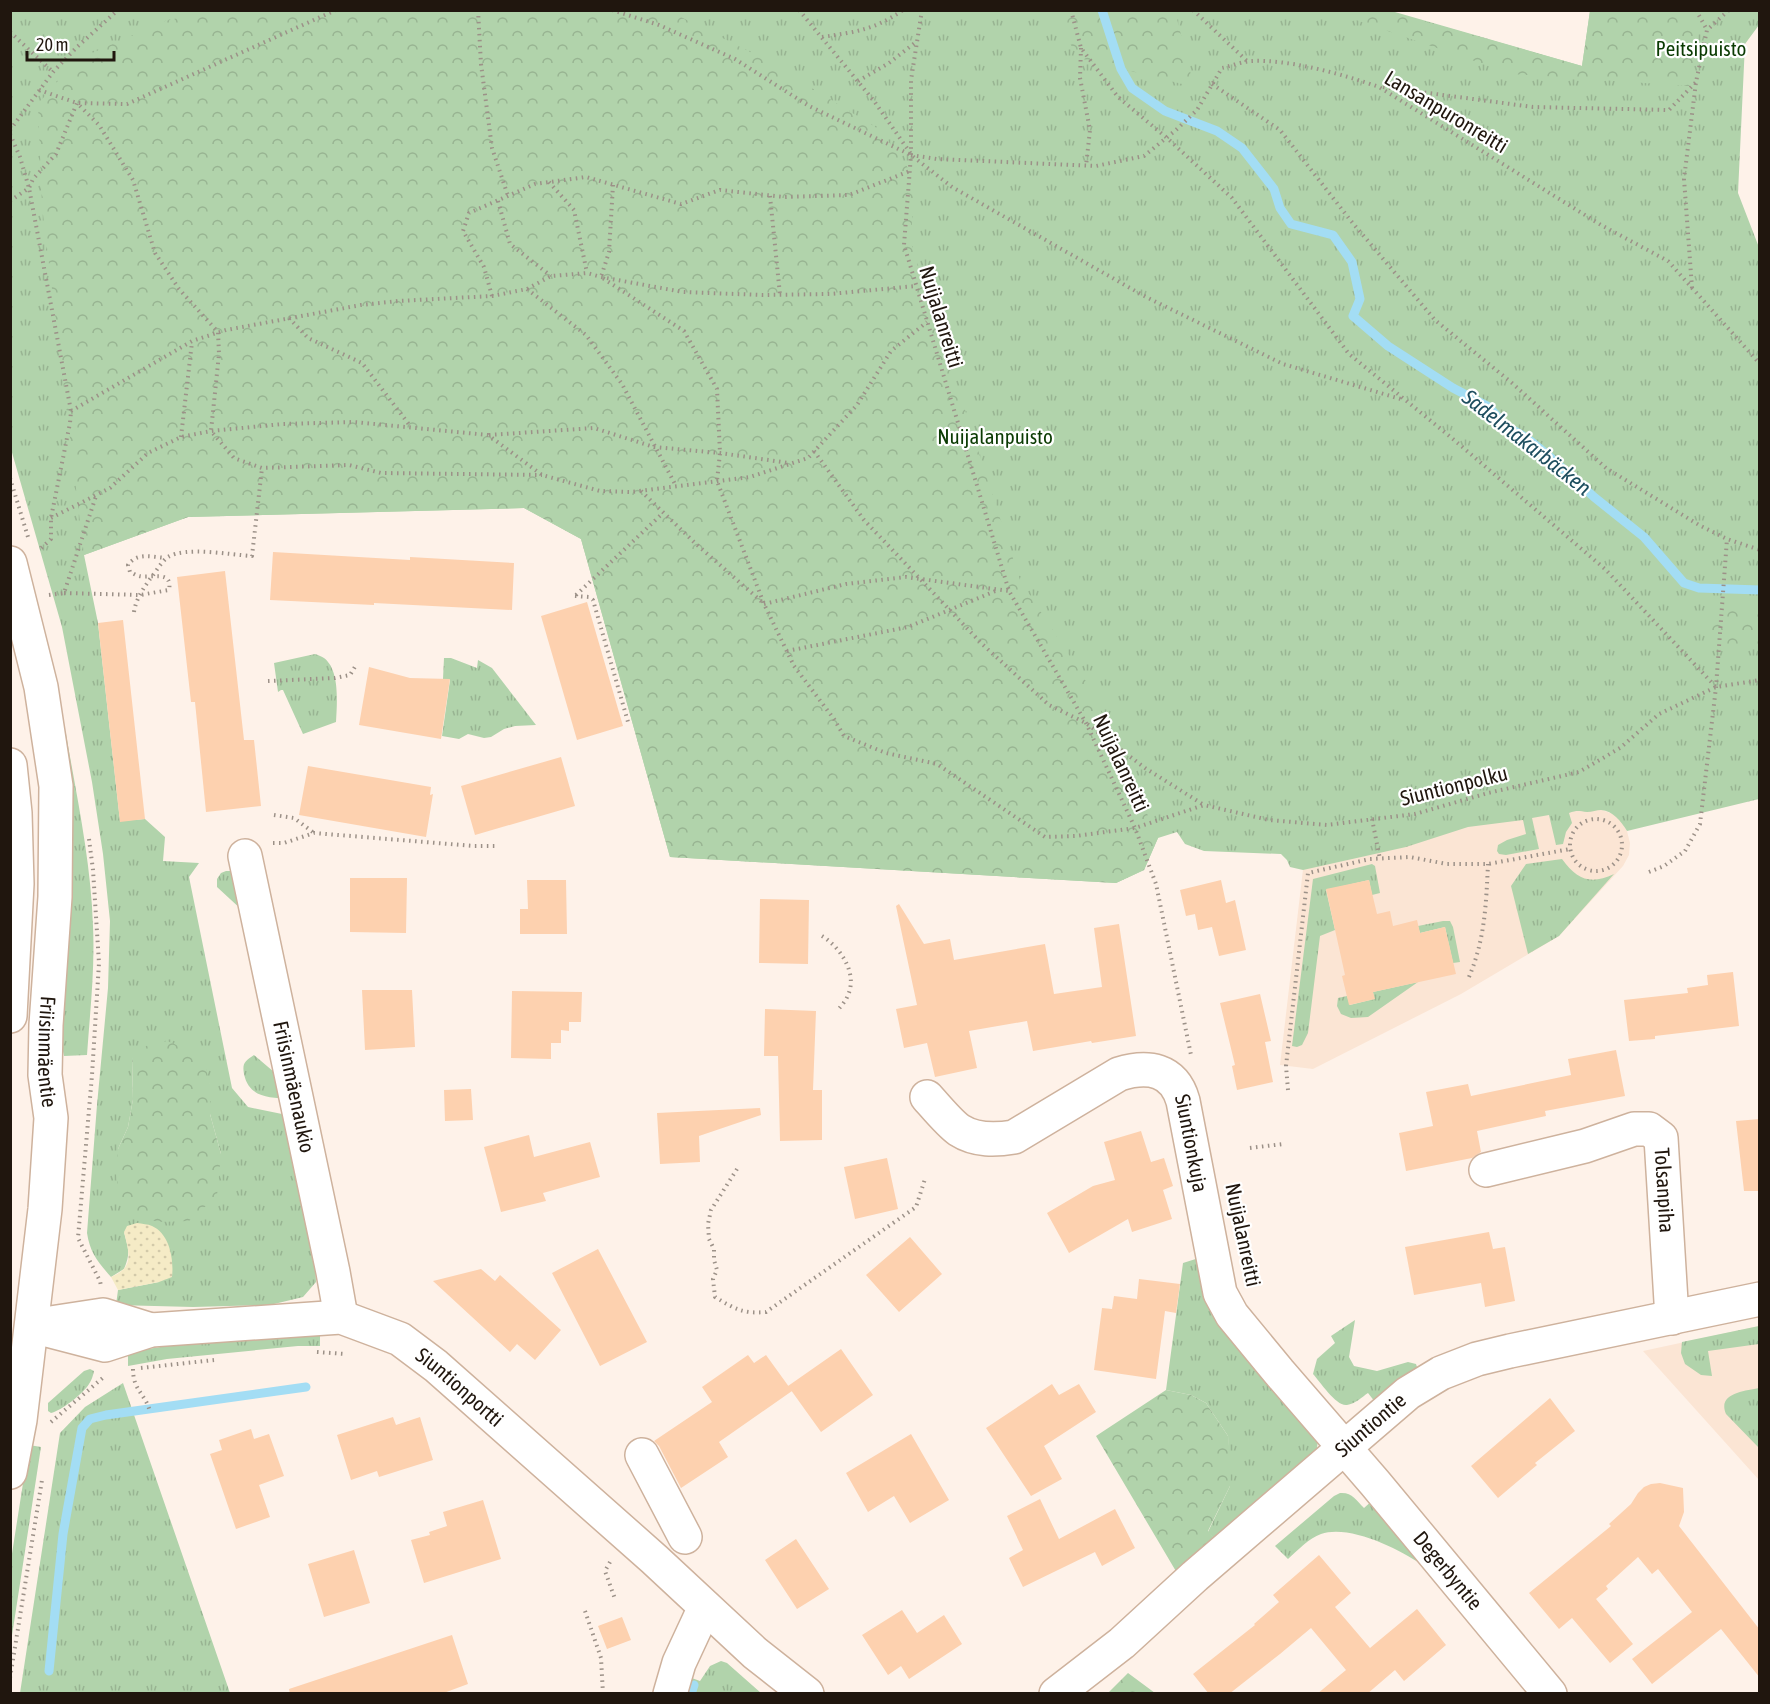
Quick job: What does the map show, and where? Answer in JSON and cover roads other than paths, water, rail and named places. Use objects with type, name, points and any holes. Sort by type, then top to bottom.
[{"type":"street","name":"Friisinmäentie","points":[[10,1472],[20,1420],[21,1325],[45,1209],[51,1118],[45,1075],[46,1025],[55,897],[56,786],[41,687],[16,637],[22,560]]},
{"type":"street","name":"Friisinmäentie","points":[[10,765],[15,813],[17,884],[10,1016]]},
{"type":"street","name":"Friisinmäenaukio","points":[[257,850],[297,1110],[341,1317]]},
{"type":"street","name":"Siuntionkuja","points":[[927,1096],[959,1130],[975,1137],[995,1140],[1014,1137],[1119,1074],[1144,1069],[1170,1078],[1180,1090],[1183,1101],[1220,1293],[1232,1315],[1344,1447]]},
{"type":"street","name":"Tolsanpiha","points":[[1486,1170],[1585,1146],[1634,1129],[1649,1129],[1661,1138],[1672,1318]]},
{"type":"street","name":"Siuntiontie","points":[[1056,1694],[1122,1643],[1195,1576],[1408,1393],[1441,1373],[1477,1359],[1510,1351],[1760,1299]]},
{"type":"street","name":"Siuntionportti","points":[[21,1325],[105,1345],[151,1330],[341,1317],[400,1339],[436,1366],[705,1607]]},
{"type":"street","name":"Degerbyntie","points":[[1344,1447],[1550,1694]]},
{"type":"street","points":[[642,1455],[685,1537]]},
{"type":"street","points":[[670,1694],[679,1663],[705,1607],[755,1653],[807,1694]]},
{"type":"waterway","name":"Sadelmakarbäcken","points":[[1102,10],[1121,69],[1132,88],[1165,111],[1217,131],[1242,148],[1274,189],[1280,208],[1291,224],[1333,235],[1352,262],[1360,299],[1353,316],[1388,346],[1453,388],[1489,407],[1505,425],[1528,439],[1644,537],[1684,583],[1699,588],[1760,590]]},
{"type":"waterway","points":[[49,1671],[63,1534],[82,1428],[90,1419],[306,1387]]},
{"type":"waterway","points":[[691,1694],[694,1685]]},
{"type":"park label","name":"Peitsipuisto","points":[[1701,49]]},
{"type":"park label","name":"Nuijalanpuisto","points":[[995,437]]}]
